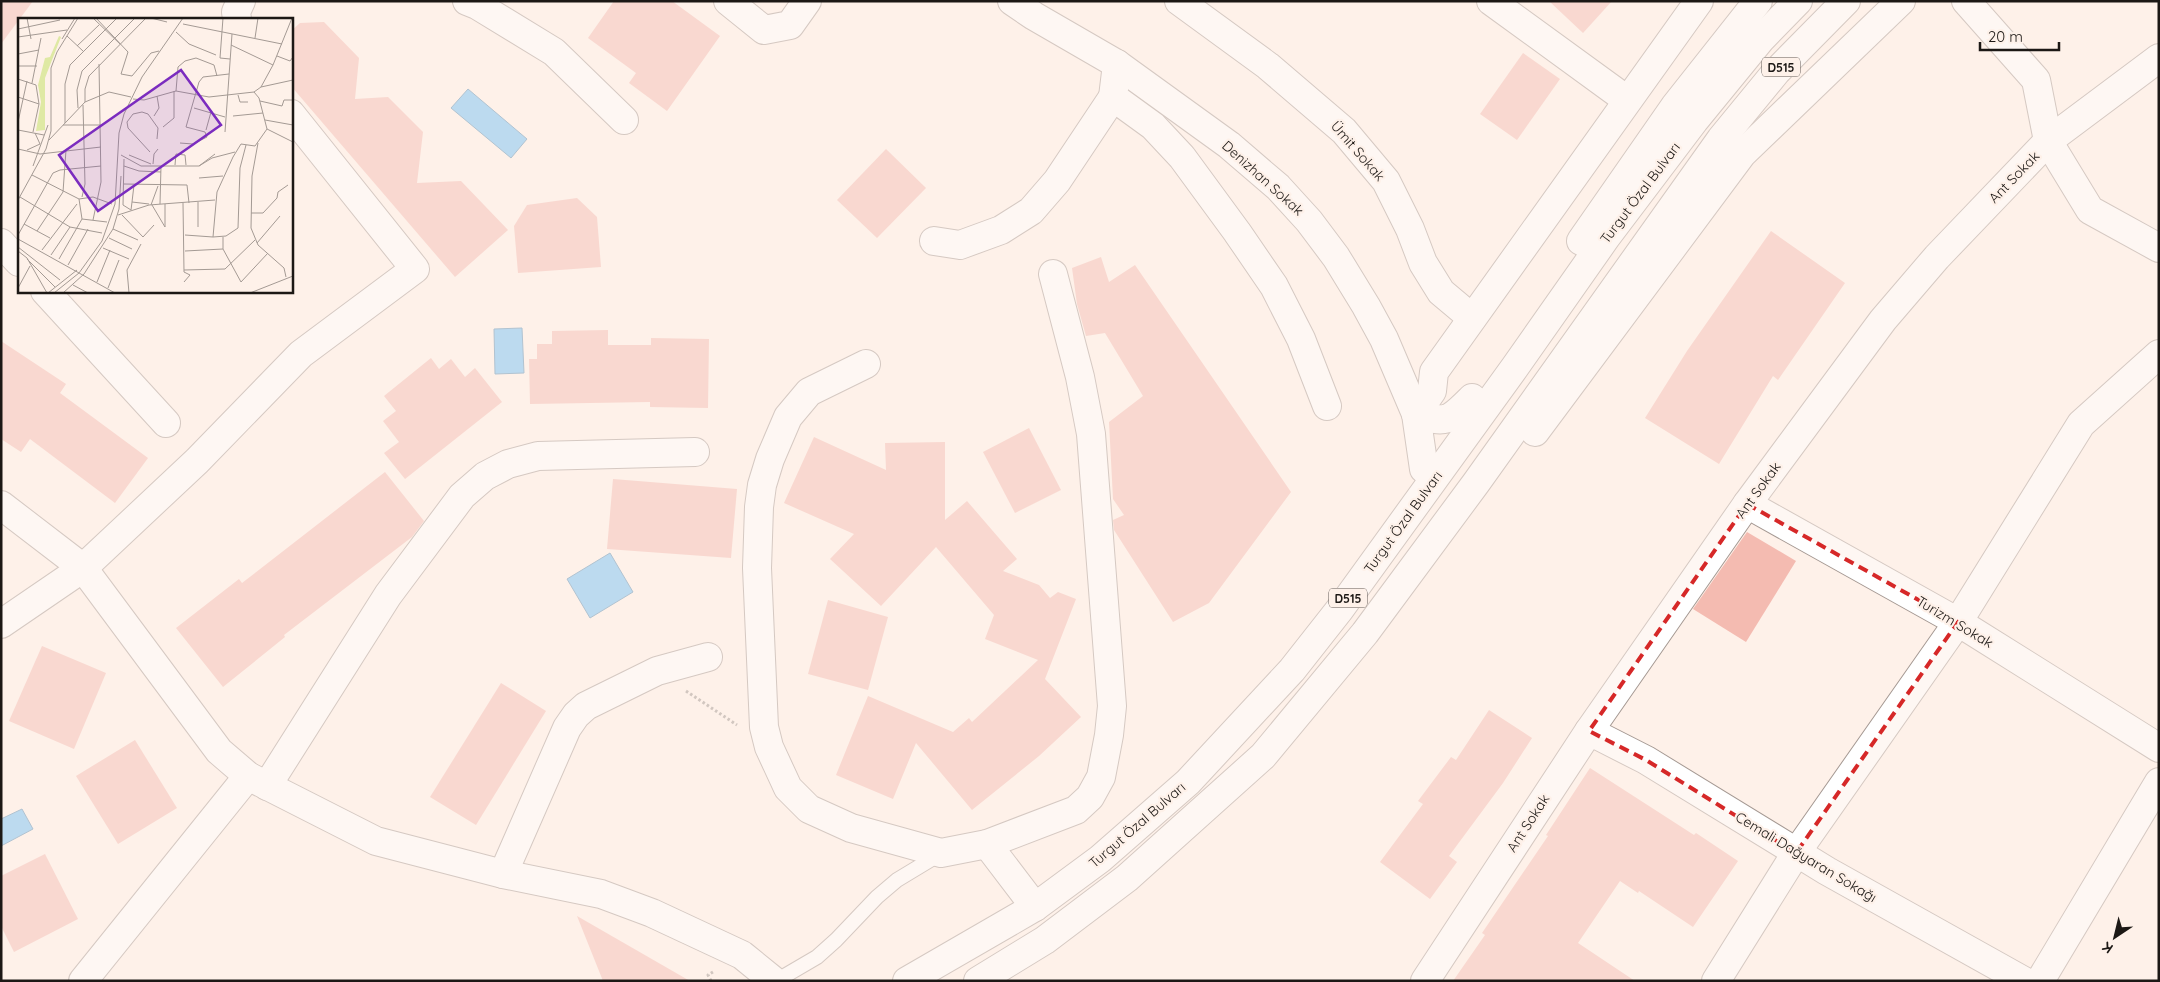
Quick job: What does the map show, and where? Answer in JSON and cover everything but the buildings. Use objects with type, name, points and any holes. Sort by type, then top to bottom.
[{"type":"main road","points":[[237,18],[236,12],[240,1]]},
{"type":"main road","points":[[467,1],[477,5],[554,52],[624,120]]},
{"type":"main road","points":[[728,1],[764,30],[790,25],[807,1]]},
{"type":"main road","name":"Ümit Sokak","points":[[1179,1],[1268,66],[1344,131],[1386,181],[1410,230],[1423,263],[1441,292],[1472,318]]},
{"type":"main road","points":[[1491,1],[1627,100]]},
{"type":"main road","points":[[1472,398],[1452,418],[1437,420],[1416,414],[1432,391],[1434,372],[1699,1]]},
{"type":"main road","points":[[1340,609],[1424,469],[1472,398],[1674,106],[1758,1]]},
{"type":"main road","name":"Turgut Özal Bulvarı","points":[[907,981],[1035,907],[1100,859],[1188,782],[1292,670],[1340,609],[1607,236],[1706,106],[1761,39],[1798,1]]},
{"type":"main road","name":"D515","points":[[978,981],[1045,940],[1127,878],[1263,756],[1365,633],[1476,483],[1721,139],[1776,72],[1846,1]]},
{"type":"main road","points":[[1263,756],[1382,635],[1420,590],[1654,270],[1742,154],[1901,1]]},
{"type":"main road","points":[[1966,1],[2036,80],[2048,141],[2090,210],[2159,248]]},
{"type":"main road","name":"Denizhan Sokak","points":[[1030,6],[1117,64],[1229,145],[1278,187],[1309,221],[1336,257],[1384,340],[1416,414],[1424,469]]},
{"type":"main road","name":"Ant Sokak","points":[[1425,981],[1589,731],[1747,504],[1883,320],[1937,257],[2048,141],[2159,58]]},
{"type":"main road","points":[[934,241],[960,244],[1001,230],[1030,211],[1057,181],[1113,97],[1117,64]]},
{"type":"main road","points":[[1113,97],[1153,126],[1182,157],[1238,232],[1274,286],[1301,339],[1327,406]]},
{"type":"main road","points":[[1,624],[84,568],[197,461],[301,354],[416,269],[292,115]]},
{"type":"main road","points":[[18,229],[1,243],[18,261]]},
{"type":"main road","points":[[866,364],[809,392],[788,417],[770,459],[762,485],[756,568],[762,705],[768,747],[788,788],[809,809],[851,828],[941,854],[987,844],[1076,810],[1090,797],[1101,777],[1112,706],[1091,434],[1080,377],[1053,274]]},
{"type":"main road","points":[[47,292],[166,423]]},
{"type":"main road","points":[[1716,981],[1796,853],[1958,622],[2081,424],[2159,354]]},
{"type":"main road","points":[[83,981],[258,781],[388,595],[462,496],[485,476],[508,464],[538,456],[695,452]]},
{"type":"main road","name":"Turizm Sokak","points":[[1747,504],[1958,622],[2159,748]]},
{"type":"main road","points":[[1,505],[84,568],[219,751],[258,781],[376,841],[503,874],[601,894],[652,913],[742,955],[775,981]]},
{"type":"main road","points":[[503,874],[567,728],[576,715],[586,706],[657,671],[708,657]]},
{"type":"main road","name":"Cemali Dağyaran Sokağı","points":[[1589,731],[1646,760],[1796,853],[2024,981]]},
{"type":"main road","points":[[2040,981],[2159,782]]},
{"type":"main road","points":[[987,844],[1035,907]]},
{"type":"lane","points":[[775,981],[817,957],[898,880],[941,854]]},
{"type":"path","points":[[657,671],[768,747]]},
{"type":"highlighted area","points":[[1747,504],[1958,622],[1796,853],[1646,760],[1589,731]]},
{"type":"water","points":[[468,89],[527,139],[511,158],[451,108]]},
{"type":"water","points":[[522,328],[524,373],[495,374],[494,329]]},
{"type":"water","points":[[610,553],[633,592],[590,618],[567,579]]},
{"type":"water","points":[[22,809],[33,829],[1,846],[1,819]]}]
